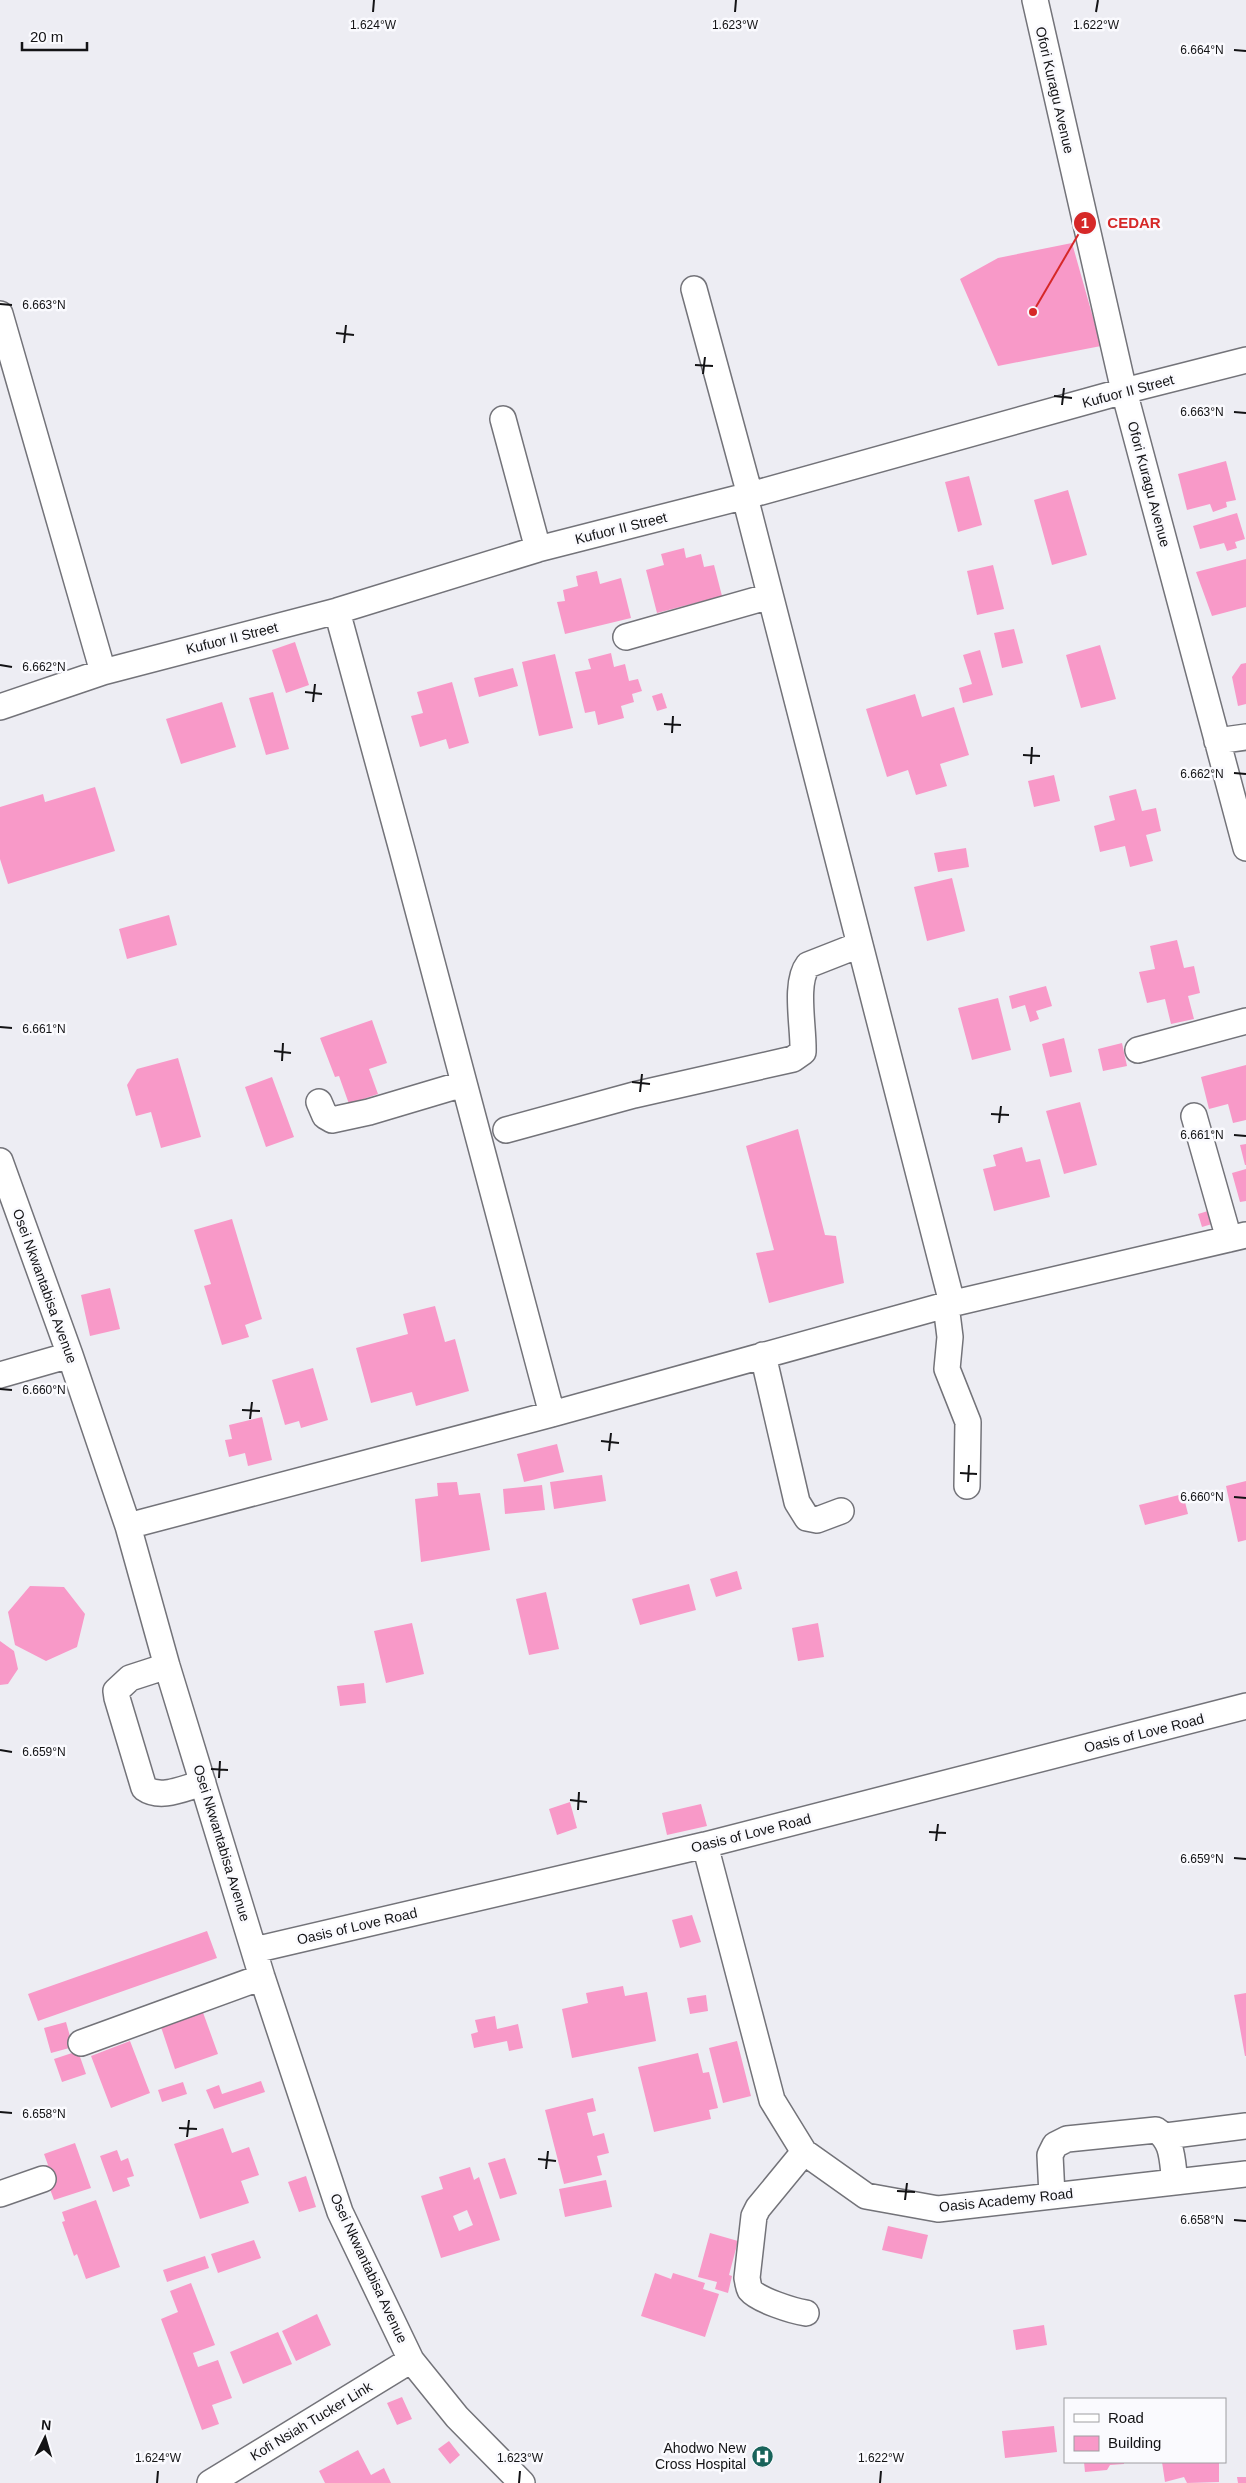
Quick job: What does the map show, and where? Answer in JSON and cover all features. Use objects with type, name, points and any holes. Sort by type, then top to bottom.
[{"type":"street","name":"Ofori Kuragu Avenue","points":[[1035,0],[1124,391],[1246,848]]},
{"type":"street","points":[[694,289],[748,496],[770,596],[949,1304],[950,1337],[947,1368],[968,1422],[967,1486]]},
{"type":"street","points":[[0,314],[103,672]]},
{"type":"street","name":"Kufuor II Street","points":[[0,707],[103,672],[337,611],[538,549],[748,496],[1124,391],[1246,360]]},
{"type":"street","points":[[503,419],[538,549]]},
{"type":"street","points":[[626,637],[770,596]]},
{"type":"street","points":[[337,611],[408,866],[463,1084],[552,1414]]},
{"type":"street","points":[[1217,741],[1246,737]]},
{"type":"street","points":[[506,1130],[634,1095],[793,1059],[803,1052],[801,984],[803,972],[808,965],[859,944]]},
{"type":"street","points":[[1138,1050],[1246,1021]]},
{"type":"street","points":[[319,1102],[325,1116],[332,1120],[369,1112],[463,1084]]},
{"type":"street","points":[[128,1526],[552,1414],[949,1304],[1238,1237],[1194,1116]]},
{"type":"street","name":"Osei Nkwantabisa Avenue","points":[[0,1161],[70,1355],[128,1526],[167,1666],[262,1977],[340,2212],[411,2360],[456,2417],[522,2483]]},
{"type":"street","points":[[0,1375],[70,1355]]},
{"type":"street","points":[[763,1355],[797,1502],[807,1518],[817,1520],[841,1511]]},
{"type":"street","points":[[167,1666],[130,1678],[116,1691],[144,1788],[152,1793],[164,1794],[203,1783]]},
{"type":"street","name":"Oasis of Love Road","points":[[254,1950],[706,1845],[1246,1706]]},
{"type":"street","name":"Oasis Academy Road","points":[[706,1845],[772,2100],[804,2152],[866,2196],[938,2209],[1246,2174]]},
{"type":"street","points":[[81,2043],[262,1977]]},
{"type":"street","points":[[1052,2196],[1050,2156],[1055,2145],[1067,2139],[1156,2130],[1166,2136],[1246,2126]]},
{"type":"street","points":[[1166,2136],[1170,2147],[1175,2182]]},
{"type":"street","points":[[804,2152],[758,2208],[754,2216],[747,2278],[748,2288],[753,2293],[791,2310],[806,2314]]},
{"type":"street","points":[[0,2194],[43,2179]]},
{"type":"street","name":"Kofi Nsiah Tucker Link","points":[[210,2483],[411,2360]]},
{"type":"building","points":[[1072,243],[1101,346],[998,366],[960,279],[998,258]]},
{"type":"building","points":[[1226,461],[1236,500],[1226,502],[1227,507],[1213,512],[1210,504],[1187,510],[1178,474]]},
{"type":"building","points":[[969,476],[982,525],[958,532],[945,482]]},
{"type":"building","points":[[1068,490],[1087,555],[1052,565],[1034,500]]},
{"type":"building","points":[[1237,513],[1245,539],[1235,542],[1237,548],[1227,551],[1224,543],[1200,549],[1193,526]]},
{"type":"building","points":[[684,548],[686,558],[701,554],[704,567],[714,565],[722,596],[657,613],[646,570],[664,565],[661,554]]},
{"type":"building","points":[[1246,559],[1246,607],[1212,616],[1196,572]]},
{"type":"building","points":[[993,565],[1004,609],[977,615],[967,571]]},
{"type":"building","points":[[597,571],[600,584],[621,578],[631,618],[565,634],[557,602],[565,601],[563,590],[578,586],[576,576]]},
{"type":"building","points":[[1014,629],[1023,663],[1002,668],[994,633]]},
{"type":"building","points":[[295,642],[309,685],[286,693],[272,650]]},
{"type":"building","points":[[1100,645],[1116,699],[1081,708],[1066,655]]},
{"type":"building","points":[[980,650],[993,695],[963,703],[959,688],[972,684],[963,655]]},
{"type":"building","points":[[611,653],[614,667],[625,664],[629,681],[638,679],[642,691],[632,694],[634,702],[621,706],[624,718],[598,725],[595,711],[585,713],[575,672],[591,669],[588,659]]},
{"type":"building","points":[[555,654],[573,728],[539,736],[522,662]]},
{"type":"building","points":[[1246,663],[1246,704],[1238,706],[1232,677],[1241,664]]},
{"type":"building","points":[[513,668],[518,686],[479,697],[474,678]]},
{"type":"building","points":[[452,682],[469,743],[449,749],[446,739],[420,747],[411,716],[423,713],[417,692]]},
{"type":"building","points":[[273,692],[289,749],[266,755],[249,698]]},
{"type":"building","points":[[662,693],[667,708],[657,711],[652,696]]},
{"type":"building","points":[[915,694],[922,717],[954,707],[969,755],[940,764],[947,786],[916,795],[908,770],[887,777],[866,709]]},
{"type":"building","points":[[222,702],[236,747],[181,764],[166,719]]},
{"type":"building","points":[[1054,775],[1060,801],[1034,807],[1028,781]]},
{"type":"building","points":[[95,787],[115,851],[8,884],[0,859],[0,807],[43,794],[45,802]]},
{"type":"building","points":[[1136,789],[1142,811],[1156,808],[1161,831],[1146,835],[1153,861],[1130,867],[1125,846],[1100,852],[1094,826],[1115,820],[1109,796]]},
{"type":"building","points":[[966,848],[969,867],[938,872],[934,853]]},
{"type":"building","points":[[952,878],[965,931],[927,941],[914,887]]},
{"type":"building","points":[[169,915],[177,945],[127,959],[119,929]]},
{"type":"building","points":[[1177,940],[1184,968],[1194,966],[1200,993],[1188,996],[1194,1019],[1171,1024],[1165,999],[1147,1003],[1139,972],[1155,969],[1150,946]]},
{"type":"building","points":[[1046,986],[1052,1006],[1036,1011],[1039,1019],[1030,1022],[1025,1005],[1012,1009],[1009,996]]},
{"type":"building","points":[[998,998],[1011,1050],[972,1060],[958,1008]]},
{"type":"building","points":[[372,1020],[387,1063],[369,1069],[378,1094],[349,1104],[339,1076],[335,1077],[320,1038]]},
{"type":"building","points":[[1064,1038],[1072,1072],[1050,1077],[1042,1044]]},
{"type":"building","points":[[1122,1043],[1127,1066],[1103,1071],[1098,1049]]},
{"type":"building","points":[[178,1058],[201,1137],[161,1148],[151,1112],[136,1116],[127,1085],[137,1069]]},
{"type":"building","points":[[1246,1065],[1246,1120],[1233,1123],[1228,1104],[1209,1109],[1201,1077]]},
{"type":"building","points":[[272,1077],[294,1137],[266,1147],[245,1087]]},
{"type":"building","points":[[1080,1102],[1097,1165],[1064,1174],[1046,1111]]},
{"type":"building","points":[[798,1129],[825,1235],[836,1236],[844,1283],[769,1303],[756,1253],[774,1250],[746,1146]]},
{"type":"building","points":[[1246,1144],[1246,1165],[1245,1165],[1240,1145]]},
{"type":"building","points":[[1022,1147],[1026,1162],[1040,1159],[1050,1197],[994,1211],[983,1169],[996,1166],[993,1155]]},
{"type":"building","points":[[1246,1169],[1246,1201],[1240,1202],[1232,1173]]},
{"type":"building","points":[[1208,1211],[1212,1224],[1202,1227],[1198,1214]]},
{"type":"building","points":[[232,1219],[262,1319],[245,1325],[249,1337],[222,1345],[204,1286],[211,1284],[194,1230]]},
{"type":"building","points":[[110,1288],[120,1329],[90,1336],[81,1295]]},
{"type":"building","points":[[435,1306],[445,1342],[455,1339],[469,1391],[416,1406],[412,1392],[371,1403],[356,1348],[408,1334],[403,1314]]},
{"type":"building","points":[[313,1368],[328,1420],[301,1428],[299,1421],[285,1425],[272,1380]]},
{"type":"building","points":[[262,1417],[272,1460],[248,1466],[245,1453],[229,1457],[225,1440],[232,1439],[229,1425]]},
{"type":"building","points":[[557,1444],[564,1472],[524,1482],[517,1454]]},
{"type":"building","points":[[602,1475],[606,1501],[554,1509],[550,1482]]},
{"type":"building","points":[[1246,1481],[1246,1540],[1238,1542],[1226,1486]]},
{"type":"building","points":[[457,1482],[459,1495],[480,1493],[490,1550],[421,1562],[415,1499],[438,1496],[437,1483]]},
{"type":"building","points":[[542,1485],[545,1510],[505,1514],[503,1489]]},
{"type":"building","points":[[1183,1494],[1188,1514],[1145,1525],[1139,1505]]},
{"type":"building","points":[[737,1571],[742,1589],[716,1597],[710,1579]]},
{"type":"building","points":[[689,1584],[696,1610],[640,1625],[632,1599]]},
{"type":"building","points":[[30,1586],[64,1587],[85,1614],[77,1647],[46,1661],[15,1645],[8,1612]]},
{"type":"building","points":[[546,1592],[559,1649],[529,1655],[516,1599]]},
{"type":"building","points":[[412,1623],[424,1674],[386,1683],[374,1631]]},
{"type":"building","points":[[818,1623],[824,1657],[798,1661],[792,1628]]},
{"type":"building","points":[[0,1641],[14,1651],[18,1669],[8,1684],[0,1685]]},
{"type":"building","points":[[364,1683],[366,1703],[340,1706],[337,1686]]},
{"type":"building","points":[[570,1802],[577,1828],[557,1835],[549,1809]]},
{"type":"building","points":[[701,1804],[707,1826],[667,1835],[662,1813]]},
{"type":"building","points":[[692,1915],[701,1942],[680,1948],[672,1920]]},
{"type":"building","points":[[207,1931],[217,1958],[38,2021],[28,1994]]},
{"type":"building","points":[[623,1986],[625,1996],[647,1992],[656,2041],[572,2058],[562,2009],[588,2003],[586,1993]]},
{"type":"building","points":[[1246,1993],[1246,2056],[1245,2056],[1234,1995]]},
{"type":"building","points":[[706,1995],[708,2011],[690,2014],[687,1998]]},
{"type":"building","points":[[201,2007],[218,2054],[175,2069],[159,2021]]},
{"type":"building","points":[[495,2016],[497,2029],[518,2024],[523,2048],[509,2051],[507,2041],[474,2048],[471,2034],[478,2032],[475,2020]]},
{"type":"building","points":[[66,2022],[73,2047],[51,2053],[44,2028]]},
{"type":"building","points":[[130,2041],[150,2093],[111,2108],[91,2056]]},
{"type":"building","points":[[737,2041],[751,2096],[723,2103],[709,2048]]},
{"type":"building","points":[[78,2051],[86,2074],[62,2082],[54,2059]]},
{"type":"building","points":[[698,2053],[703,2073],[709,2072],[718,2108],[709,2110],[711,2119],[654,2132],[638,2067]]},
{"type":"building","points":[[261,2081],[265,2092],[214,2109],[206,2090],[219,2085],[222,2094]]},
{"type":"building","points":[[183,2082],[187,2094],[162,2102],[158,2090]]},
{"type":"building","points":[[593,2098],[596,2111],[587,2113],[593,2136],[604,2133],[609,2153],[597,2156],[602,2175],[564,2184],[545,2110]]},
{"type":"building","points":[[223,2128],[232,2153],[249,2147],[259,2175],[241,2181],[249,2203],[200,2219],[174,2144]]},
{"type":"building","points":[[75,2143],[91,2188],[54,2200],[42,2167],[48,2165],[44,2154]]},
{"type":"building","points":[[117,2150],[121,2161],[128,2158],[134,2176],[127,2178],[130,2186],[113,2192],[100,2156]]},
{"type":"building","points":[[505,2158],[517,2194],[500,2199],[488,2163]]},
{"type":"building","points":[[470,2167],[474,2180],[479,2177],[500,2240],[441,2258],[421,2196],[443,2189],[439,2177]],"holes":[[[467,2210],[473,2225],[459,2231],[453,2216]]]},
{"type":"building","points":[[306,2176],[316,2207],[299,2212],[288,2182]]},
{"type":"building","points":[[606,2180],[612,2207],[565,2217],[559,2189]]},
{"type":"building","points":[[96,2200],[120,2267],[86,2279],[77,2254],[74,2256],[62,2222],[65,2221],[62,2212]]},
{"type":"building","points":[[888,2226],[928,2235],[922,2259],[882,2250]]},
{"type":"building","points":[[710,2233],[738,2241],[729,2275],[732,2276],[728,2293],[715,2289],[717,2282],[698,2277]]},
{"type":"building","points":[[254,2240],[261,2258],[218,2273],[211,2254]]},
{"type":"building","points":[[205,2256],[209,2268],[167,2282],[163,2270]]},
{"type":"building","points":[[655,2273],[671,2279],[673,2273],[705,2283],[703,2289],[719,2294],[705,2337],[641,2316]]},
{"type":"building","points":[[191,2283],[215,2345],[193,2353],[198,2367],[218,2360],[232,2398],[212,2405],[219,2424],[202,2430],[161,2319],[178,2312],[170,2291]]},
{"type":"building","points":[[317,2314],[331,2345],[296,2361],[282,2331]]},
{"type":"building","points":[[1044,2325],[1047,2345],[1016,2350],[1013,2330]]},
{"type":"building","points":[[278,2332],[292,2364],[243,2384],[230,2352]]},
{"type":"building","points":[[402,2397],[412,2419],[397,2425],[387,2403]]},
{"type":"building","points":[[1054,2426],[1057,2452],[1005,2458],[1002,2431]]},
{"type":"building","points":[[449,2441],[460,2455],[450,2464],[438,2449]]},
{"type":"building","points":[[358,2450],[371,2475],[384,2468],[391,2483],[325,2483],[319,2471]]},
{"type":"building","points":[[1084,2463],[1124,2463],[1110,2465],[1107,2470],[1085,2472]]},
{"type":"building","points":[[1162,2463],[1219,2463],[1219,2482],[1187,2483],[1184,2477],[1165,2482]]},
{"type":"building","points":[[1237,2477],[1246,2477],[1246,2483],[1238,2483]]},
{"type":"place","name":"CEDAR","points":[[1033,312]]},
{"type":"place","name":"Ahodwo New Cross Hospital","points":[[762,2456]]}]
